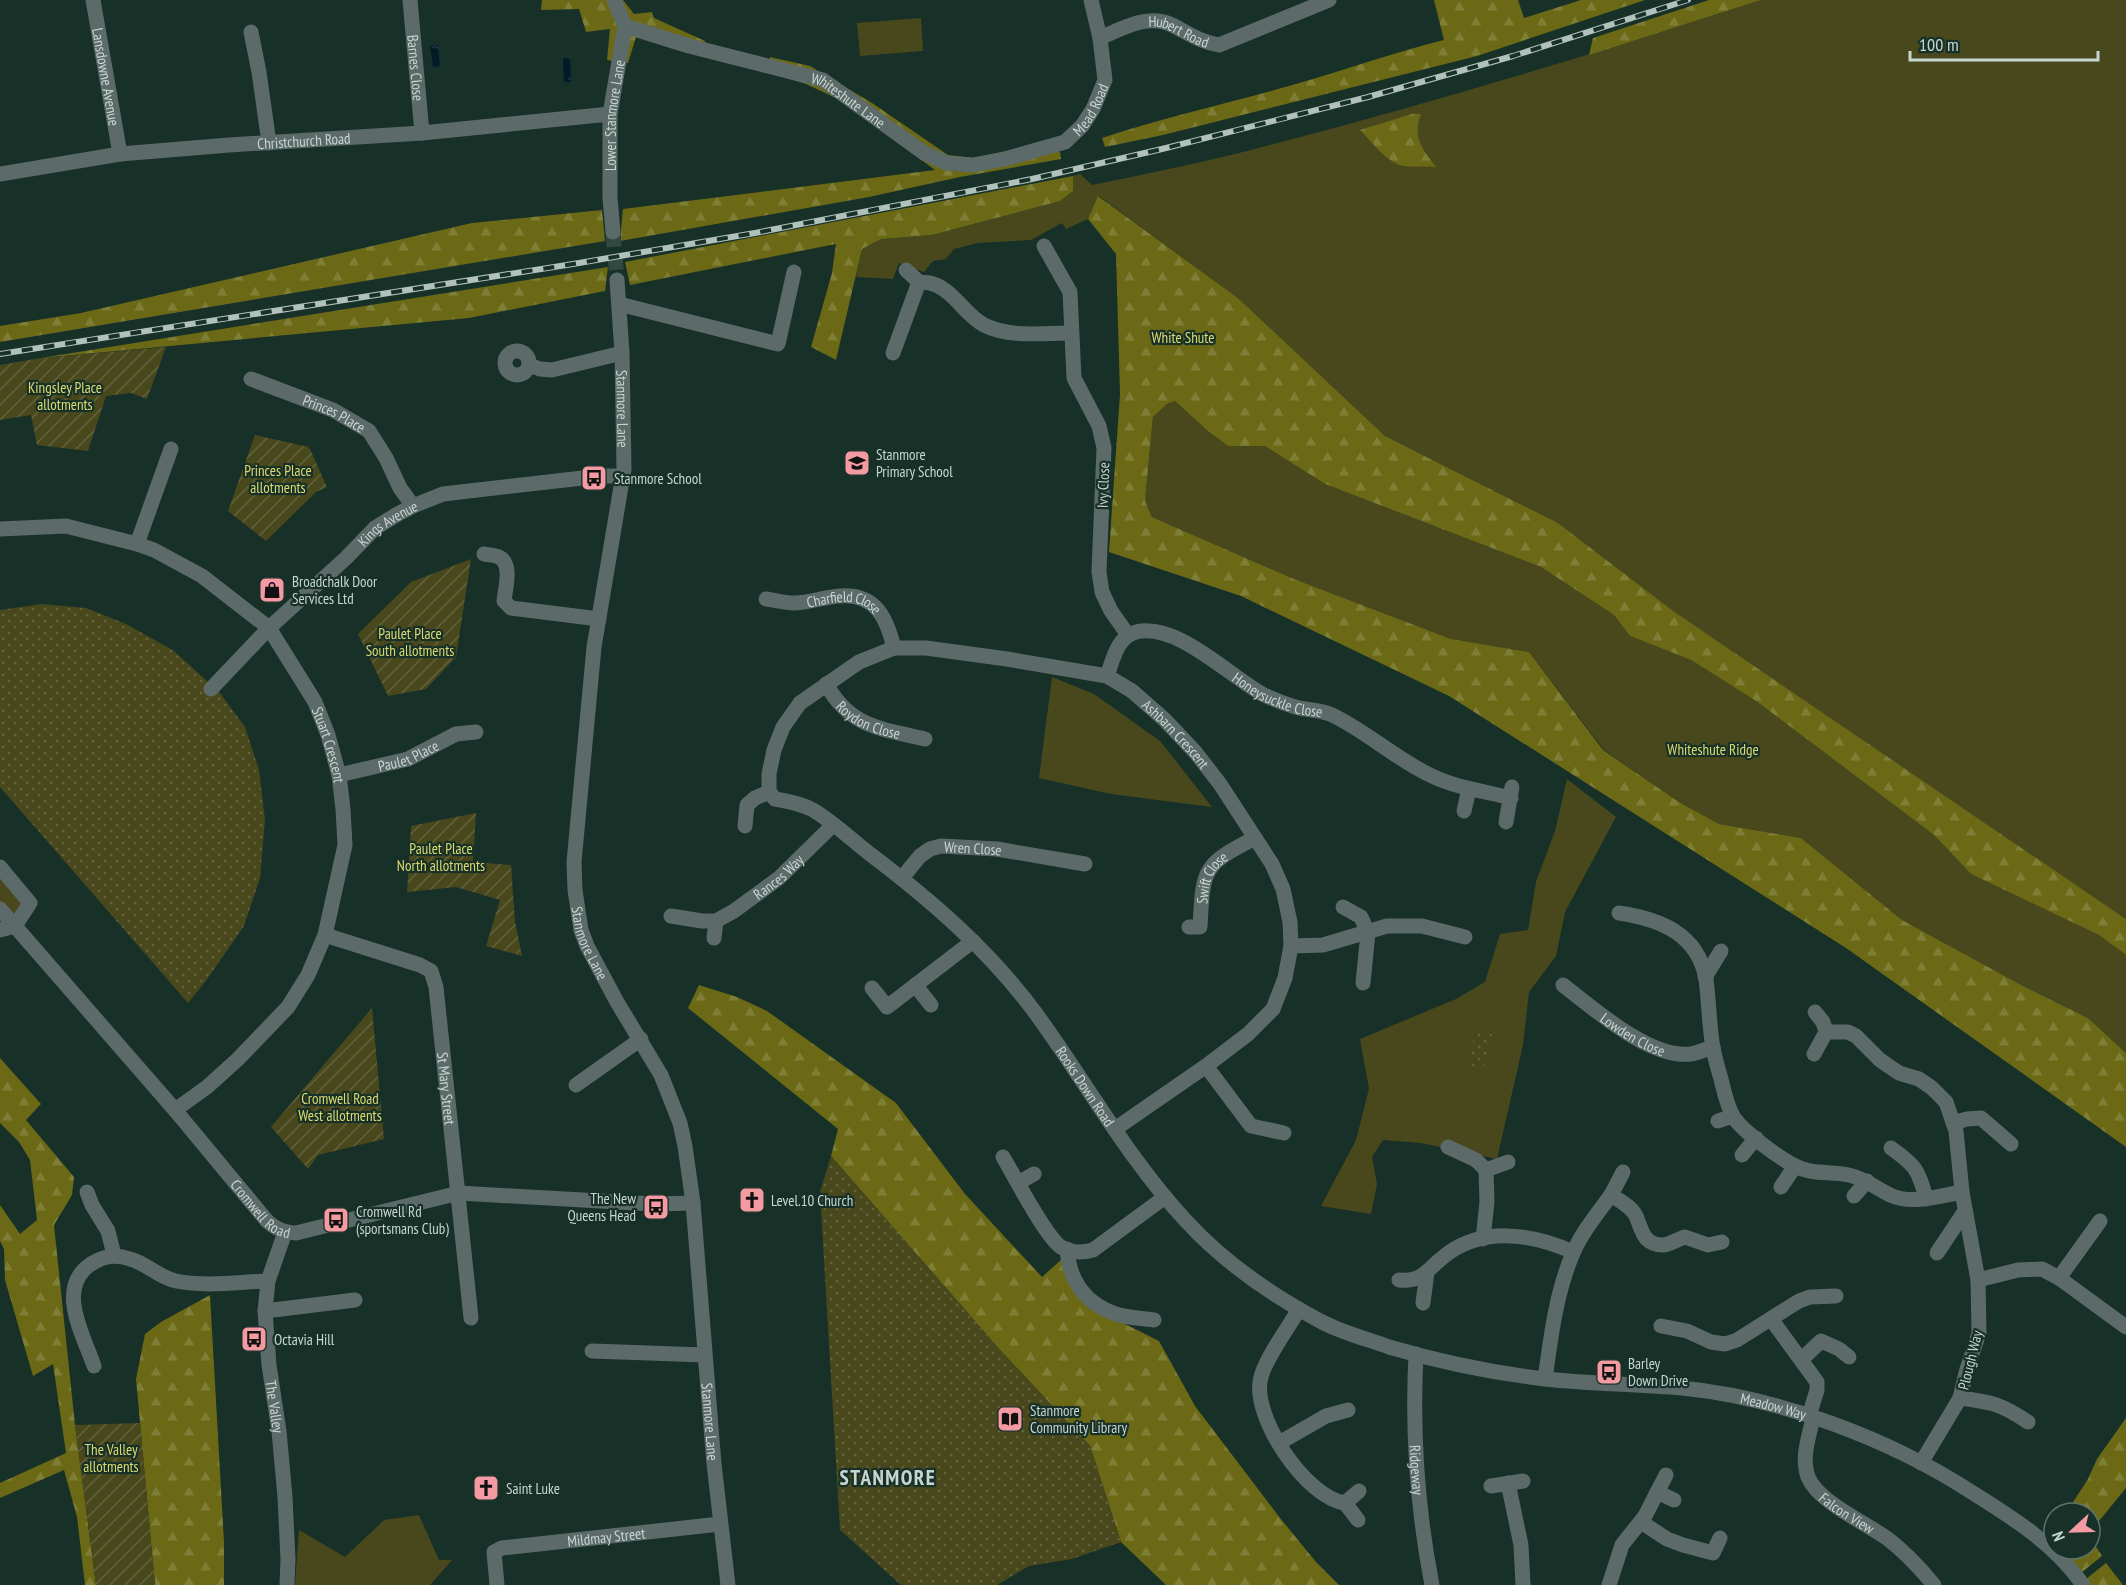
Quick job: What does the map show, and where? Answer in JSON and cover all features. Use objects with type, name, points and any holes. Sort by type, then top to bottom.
[{"type":"street","name":"Lansdowne Avenue","points":[[93,0],[120,154]]},
{"type":"street","name":"Barnes Close","points":[[410,0],[422,133]]},
{"type":"street","points":[[614,0],[625,26]]},
{"type":"street","name":"Mead Road","points":[[1065,142],[1083,126],[1094,109],[1105,80],[1100,38],[1091,0]]},
{"type":"street","name":"Hubert Road","points":[[1100,38],[1142,21],[1169,23],[1202,42],[1219,45],[1326,1]]},
{"type":"street","name":"Lower Stanmore Lane","points":[[613,232],[610,198],[610,114],[625,26]]},
{"type":"street","name":"Whiteshute Lane","points":[[625,26],[689,46],[823,80],[924,153],[947,163],[973,165],[1065,142]]},
{"type":"street","points":[[251,32],[269,143]]},
{"type":"street","name":"Christchurch Road","points":[[0,174],[120,154],[422,133],[610,114]]},
{"type":"street","name":"Ivy Close","points":[[1044,246],[1070,292],[1074,378],[1099,426],[1104,448],[1099,572],[1102,592],[1111,611],[1128,635]]},
{"type":"street","points":[[906,270],[919,282],[933,284],[944,290],[980,323],[991,328],[1005,333],[1071,333]]},
{"type":"street","points":[[619,304],[778,344],[794,272]]},
{"type":"street","name":"Stanmore Lane","points":[[617,280],[624,413],[623,476],[594,647],[574,862],[575,890],[581,930],[587,946],[617,1002],[662,1075],[680,1123],[693,1203],[720,1524],[728,1585]]},
{"type":"street","points":[[893,353],[919,282]]},
{"type":"street","points":[[529,365],[552,370],[622,353]]},
{"type":"street","name":"Princes Place","points":[[251,379],[333,410],[369,431],[386,458],[400,488],[413,506]]},
{"type":"street","points":[[137,543],[171,449]]},
{"type":"street","name":"Kings Avenue","points":[[211,689],[269,628],[346,558],[375,528],[413,506],[443,494],[600,476],[623,476]]},
{"type":"street","name":"Stuart Crescent","points":[[0,529],[66,526],[137,543],[202,576],[269,628],[315,702],[328,735],[339,775],[345,845],[325,935],[308,975],[288,1007],[238,1059],[207,1087],[175,1110]]},
{"type":"street","points":[[484,554],[500,557],[504,562],[507,571],[504,601],[511,608],[599,619]]},
{"type":"street","name":"Charfield Close","points":[[766,599],[793,603],[840,596],[863,600],[880,612],[888,623],[894,648]]},
{"type":"street","name":"Honeysuckle Close","points":[[1128,635],[1138,632],[1159,633],[1174,638],[1195,647],[1265,695],[1300,708],[1314,709],[1329,714],[1366,733],[1419,770],[1470,789],[1511,792],[1506,822]]},
{"type":"street","points":[[1107,676],[1118,646],[1128,635]]},
{"type":"street","name":"Ashbarn Crescent","points":[[769,792],[769,774],[774,750],[783,727],[800,703],[859,662],[894,648],[926,648],[1107,676],[1132,691],[1165,720],[1196,753],[1220,784],[1272,864],[1282,889],[1290,922],[1291,946],[1285,978],[1273,1009],[1248,1034],[1206,1066],[1114,1128]]},
{"type":"street","name":"Roydon Close","points":[[826,684],[835,700],[848,713],[865,723],[925,739]]},
{"type":"street","name":"Paulet Place","points":[[339,775],[408,759],[456,734],[476,732]]},
{"type":"street","points":[[1464,811],[1470,789]]},
{"type":"street","points":[[745,826],[747,805],[755,798],[769,792]]},
{"type":"street","name":"Rooks Down Road","points":[[769,792],[775,799],[813,809],[902,878],[973,941],[1035,1012],[1114,1128],[1165,1197],[1214,1249],[1299,1309],[1325,1324],[1352,1335],[1416,1354]]},
{"type":"street","name":"Rances Way","points":[[716,921],[734,911],[779,878],[833,825]]},
{"type":"street","name":"Swift Close","points":[[1189,927],[1200,927],[1204,880],[1211,865],[1222,855],[1255,838]]},
{"type":"street","name":"Wren Close","points":[[902,878],[920,856],[930,849],[942,846],[997,849],[1056,867],[1085,864]]},
{"type":"street","points":[[0,867],[30,903],[7,928]]},
{"type":"street","points":[[1343,907],[1361,917],[1368,933],[1363,983]]},
{"type":"street","name":"Cromwell Road","points":[[0,909],[7,928],[175,1110],[275,1229],[285,1232],[304,1231],[459,1193],[652,1204],[693,1203]]},
{"type":"street","points":[[1619,912],[1653,919],[1684,938],[1698,955],[1705,977],[1713,1047],[1725,1094],[1726,1118],[1795,1166],[1810,1171],[1848,1175],[1867,1181],[1891,1196],[1908,1199],[1926,1199],[1962,1192]]},
{"type":"street","points":[[671,916],[716,921],[714,938]]},
{"type":"street","points":[[1291,946],[1323,945],[1387,926],[1422,926],[1465,936]]},
{"type":"street","name":"St Mary Street","points":[[325,935],[420,964],[431,971],[436,987],[471,1318]]},
{"type":"street","points":[[872,988],[887,1007],[973,941]]},
{"type":"street","points":[[1705,977],[1721,951]]},
{"type":"street","points":[[915,985],[931,1005]]},
{"type":"street","name":"Lowden Close","points":[[1563,985],[1609,1021],[1647,1044],[1670,1052],[1690,1054],[1713,1047]]},
{"type":"street","points":[[1814,1054],[1826,1032],[1823,1022],[1815,1012]]},
{"type":"street","name":"Plough Way","points":[[1826,1032],[1848,1032],[1856,1036],[1880,1060],[1899,1073],[1918,1079],[1932,1088],[1946,1102],[1956,1131],[1962,1192],[1978,1280],[1979,1333],[1960,1398],[1920,1462]]},
{"type":"street","points":[[576,1085],[640,1039]]},
{"type":"street","points":[[1206,1066],[1251,1126],[1284,1132]]},
{"type":"street","points":[[1953,1123],[1981,1118],[2011,1144]]},
{"type":"street","points":[[1742,1155],[1756,1138]]},
{"type":"street","points":[[1448,1147],[1476,1160],[1486,1170],[1487,1202],[1483,1239]]},
{"type":"street","points":[[1891,1148],[1911,1162],[1921,1177],[1926,1199]]},
{"type":"street","points":[[1003,1156],[1047,1231],[1060,1246],[1077,1252],[1093,1250],[1165,1197]]},
{"type":"street","points":[[1486,1170],[1508,1162]]},
{"type":"street","points":[[1781,1187],[1795,1166]]},
{"type":"street","points":[[1545,1379],[1554,1319],[1573,1252],[1623,1173]]},
{"type":"street","points":[[1018,1183],[1034,1174]]},
{"type":"street","points":[[1854,1196],[1867,1181]]},
{"type":"street","points":[[87,1192],[108,1231],[114,1255]]},
{"type":"street","points":[[1611,1195],[1627,1206],[1636,1216],[1638,1227],[1645,1238],[1654,1243],[1665,1245],[1685,1236],[1708,1245],[1722,1242]]},
{"type":"street","points":[[1937,1253],[1965,1211]]},
{"type":"street","points":[[2059,1278],[2100,1221]]},
{"type":"street","name":"The Valley","points":[[285,1232],[268,1281],[265,1311],[285,1497],[288,1559],[286,1585]]},
{"type":"street","points":[[1399,1280],[1411,1281],[1427,1272],[1443,1257],[1461,1246],[1483,1239],[1523,1236],[1573,1252]]},
{"type":"street","points":[[1067,1249],[1068,1266],[1072,1276],[1078,1288],[1088,1298],[1113,1313],[1154,1320]]},
{"type":"street","points":[[94,1366],[74,1307],[73,1295],[80,1274],[98,1260],[114,1255],[140,1263],[173,1281],[197,1283],[268,1281]]},
{"type":"street","points":[[1978,1280],[2018,1270],[2042,1269],[2059,1278],[2126,1327]]},
{"type":"street","points":[[1423,1303],[1427,1272]]},
{"type":"street","points":[[1661,1326],[1688,1331],[1712,1342],[1725,1344],[1737,1340],[1799,1301],[1810,1297],[1836,1296]]},
{"type":"street","points":[[265,1311],[355,1300]]},
{"type":"street","points":[[1299,1309],[1260,1378],[1260,1400],[1264,1414],[1286,1454],[1316,1490],[1328,1498],[1345,1503],[1358,1520]]},
{"type":"street","name":"Falcon View","points":[[1771,1319],[1818,1382],[1804,1455],[1808,1477],[1817,1491],[1889,1540],[1909,1557],[1934,1585]]},
{"type":"street","points":[[1802,1359],[1821,1341],[1839,1349],[1849,1357]]},
{"type":"street","points":[[592,1351],[705,1355]]},
{"type":"street","name":"Meadow Way","points":[[1416,1354],[1458,1365],[1545,1379],[1685,1388],[1765,1403],[1862,1434],[1955,1481],[2025,1527],[2049,1547],[2083,1585]]},
{"type":"street","name":"Ridgeway","points":[[1416,1354],[1414,1398],[1416,1471],[1432,1585]]},
{"type":"street","points":[[1960,1398],[1986,1401],[2005,1407],[2028,1422]]},
{"type":"street","points":[[1279,1443],[1326,1416],[1348,1410]]},
{"type":"street","points":[[1608,1585],[1622,1545],[1641,1522],[1666,1475]]},
{"type":"street","points":[[1491,1486],[1516,1482],[1523,1585]]},
{"type":"street","points":[[1345,1503],[1359,1491]]},
{"type":"street","points":[[1657,1492],[1674,1500]]},
{"type":"street","points":[[1641,1522],[1667,1539],[1713,1553],[1720,1538]]},
{"type":"street","name":"Mildmay Street","points":[[497,1585],[494,1552],[502,1548],[720,1524]]},
{"type":"green space","points":[[542,0],[623,0],[634,14],[652,12],[654,18],[705,41],[706,54],[636,37],[628,63],[607,60],[610,29],[586,32],[579,9],[541,10]]},
{"type":"green space","points":[[1434,0],[1518,0],[1524,18],[1581,0],[1645,0],[1477,56],[1163,135],[1105,147],[1102,138],[1287,87],[1444,40]]},
{"type":"green space","points":[[1709,0],[1761,0],[1589,55],[1593,38]]},
{"type":"green space","points":[[1761,0],[2126,0],[2126,919],[1672,611],[1558,523],[1385,436],[1238,298],[1099,196],[1088,219],[1066,229],[1062,223],[1031,240],[978,243],[954,249],[946,259],[933,261],[924,272],[899,263],[893,279],[856,277],[862,249],[881,239],[932,235],[1060,201],[1073,191],[1073,176],[1080,174],[1092,185],[1239,153],[1501,81]]},
{"type":"green space","points":[[921,18],[923,51],[860,56],[857,23]]},
{"type":"green space","points":[[770,57],[810,66],[872,103],[948,155],[973,158],[1040,144],[1060,152],[1061,159],[960,177],[869,197],[620,241],[623,209],[935,170],[838,99],[806,84],[770,73]]},
{"type":"green space","points":[[1412,114],[1421,114],[1418,122],[1418,136],[1426,154],[1436,167],[1397,164],[1380,151],[1360,130]]},
{"type":"green space","points":[[1073,176],[1073,191],[1060,201],[932,235],[881,239],[862,249],[836,360],[811,347],[832,273],[836,244],[630,285],[625,262]]},
{"type":"green space","name":"White Shute","points":[[1098,196],[1238,298],[1385,436],[1558,523],[1673,611],[2126,919],[2126,955],[2099,935],[1971,874],[1934,835],[1756,701],[1691,660],[1630,636],[1614,615],[1541,567],[1325,484],[1265,446],[1228,446],[1175,401],[1167,404],[1153,417],[1145,501],[1152,517],[1294,579],[1451,639],[1529,652],[1603,750],[1679,802],[1719,824],[1801,838],[1902,920],[2023,986],[2088,1018],[2126,1053],[2126,1147],[1846,948],[1449,696],[1241,596],[1109,552],[1120,394],[1116,254],[1088,219]]},
{"type":"green space","points":[[602,210],[605,241],[0,342],[0,326],[81,313],[472,223]]},
{"type":"green space","points":[[608,267],[605,291],[469,318],[41,358]]},
{"type":"green space","name":"Kingsley Place allotments","points":[[166,347],[147,399],[131,393],[106,396],[88,451],[37,445],[31,415],[0,420],[0,365],[41,358]]},
{"type":"green space","name":"Whiteshute Ridge","points":[[1175,401],[1228,446],[1265,446],[1325,484],[1541,567],[1614,615],[1630,636],[1691,660],[1756,701],[1934,835],[1971,874],[2100,935],[2126,955],[2126,1053],[2088,1018],[2023,986],[1902,920],[1801,838],[1719,824],[1679,802],[1604,750],[1529,652],[1451,639],[1294,579],[1152,517],[1145,501],[1153,417],[1167,404]]},
{"type":"green space","name":"Princes Place allotments","points":[[255,435],[309,447],[327,487],[316,492],[266,541],[228,511]]},
{"type":"green space","name":"Paulet Place South allotments","points":[[471,559],[456,657],[426,689],[388,696],[358,634],[411,582]]},
{"type":"green space","points":[[42,604],[86,608],[126,624],[174,651],[220,693],[245,727],[259,770],[265,820],[260,878],[244,926],[188,1003],[0,787],[0,610]]},
{"type":"green space","points":[[1052,677],[1094,694],[1160,741],[1212,807],[1111,794],[1039,778]]},
{"type":"green space","points":[[1567,779],[1616,817],[1565,912],[1556,956],[1529,992],[1523,1045],[1497,1159],[1421,1143],[1383,1140],[1372,1157],[1377,1184],[1371,1214],[1321,1206],[1356,1140],[1369,1089],[1360,1039],[1456,999],[1485,982],[1500,934],[1528,930],[1536,882],[1555,831]]},
{"type":"green space","name":"Paulet Place North allotments","points":[[476,813],[473,862],[511,865],[515,922],[522,956],[486,946],[500,900],[456,887],[407,892],[411,826]]},
{"type":"green space","points":[[0,872],[25,902],[17,915],[0,908]]},
{"type":"green space","points":[[699,985],[737,997],[767,1011],[896,1103],[965,1194],[1042,1277],[1062,1259],[1072,1283],[1121,1322],[1159,1341],[1195,1406],[1280,1518],[1316,1562],[1339,1585],[1166,1585],[1121,1542],[1090,1446],[1000,1350],[831,1156],[838,1129],[688,1008]]},
{"type":"green space","name":"Cromwell Road West allotments","points":[[372,1008],[384,1139],[318,1155],[308,1169],[271,1127]]},
{"type":"green space","points":[[1476,1030],[1492,1034],[1484,1068],[1468,1066]]},
{"type":"green space","points":[[0,1058],[41,1104],[26,1120],[74,1177],[72,1195],[54,1225],[75,1425],[96,1585],[85,1585],[77,1517],[64,1470],[0,1498],[0,1483],[66,1453],[53,1364],[33,1376],[5,1280],[4,1249],[0,1241],[0,1205],[20,1234],[37,1220],[30,1160],[19,1142],[0,1123]]},
{"type":"green space","points":[[831,1156],[1000,1350],[1090,1446],[1121,1542],[1072,1559],[1029,1566],[997,1585],[901,1585],[840,1530],[820,1192]]},
{"type":"green space","points":[[210,1295],[224,1542],[224,1585],[155,1585],[136,1379],[145,1334],[161,1322]]},
{"type":"green space","points":[[2126,1418],[2126,1488],[2102,1517],[2102,1501],[2074,1501],[2088,1479],[2097,1459]]},
{"type":"green space","name":"The Valley allotments","points":[[140,1423],[155,1585],[96,1585],[75,1425]]},
{"type":"green space","points":[[419,1515],[439,1560],[452,1560],[430,1585],[295,1585],[299,1530],[345,1557],[384,1520]]},
{"type":"green space","points":[[2072,1561],[2096,1561],[2081,1573]]},
{"type":"green space","points":[[2106,1563],[2123,1585],[2089,1585],[2086,1579]]},
{"type":"water","points":[[438,45],[440,66],[433,67],[430,46]]},
{"type":"water","points":[[563,58],[570,58],[571,82],[564,82]]},
{"type":"tunnel","points":[[613,232],[617,280]]},
{"type":"railway","points":[[0,354],[573,264],[755,233],[1032,179],[1368,97],[1513,56],[1688,0]]},
{"type":"place","name":"Stanmore Primary School","points":[[857,463]]},
{"type":"place","name":"Stanmore School","points":[[594,478]]},
{"type":"place","name":"Broadchalk Door Services Ltd","points":[[272,590]]},
{"type":"place","name":"Level.10 Church","points":[[752,1200]]},
{"type":"place","name":"The New Queens Head","points":[[656,1207]]},
{"type":"place","name":"Cromwell Rd (sportsmans Club)","points":[[336,1220]]},
{"type":"place","name":"Octavia Hill","points":[[254,1339]]},
{"type":"place","name":"Barley Down Drive","points":[[1609,1372]]},
{"type":"place","name":"Stanmore Community Library","points":[[1010,1419]]},
{"type":"place","name":"Saint Luke","points":[[486,1488]]},
{"type":"district","name":"STANMORE","points":[[888,1477]]}]
